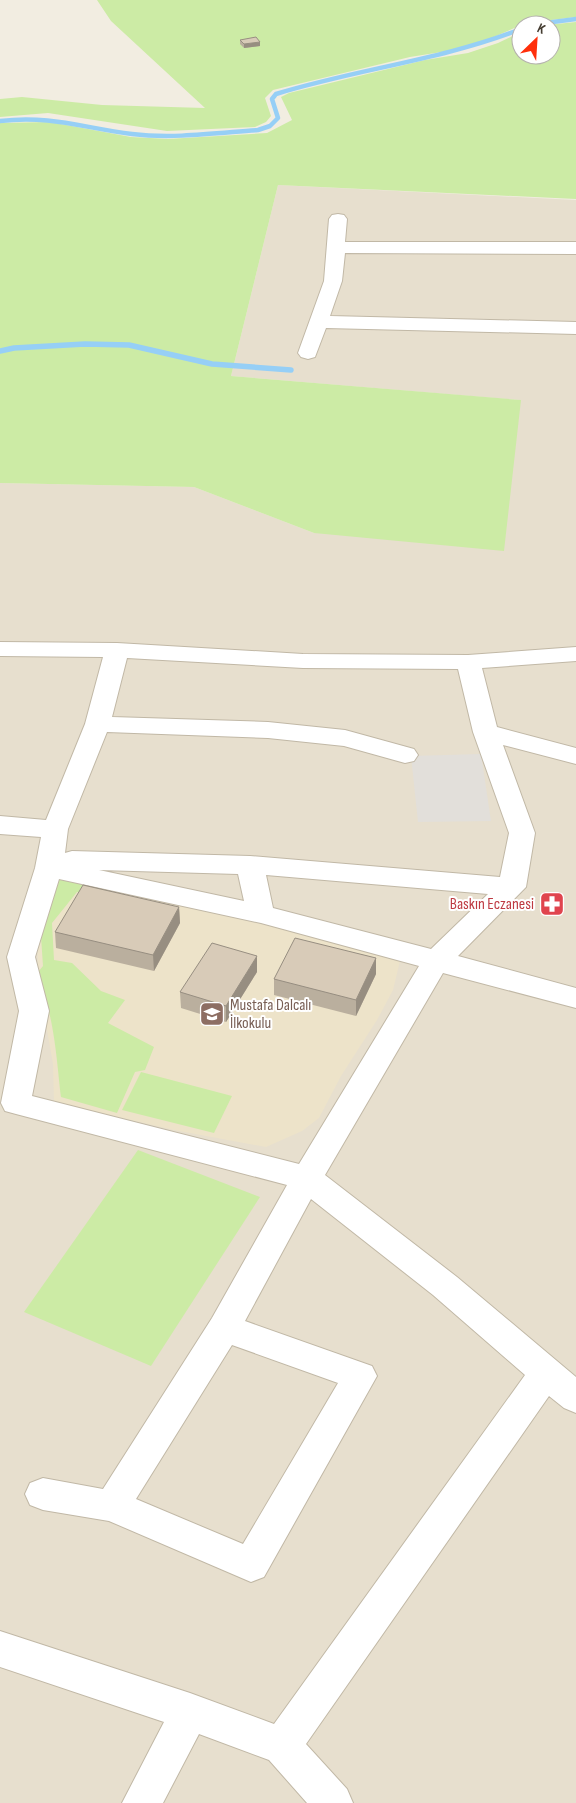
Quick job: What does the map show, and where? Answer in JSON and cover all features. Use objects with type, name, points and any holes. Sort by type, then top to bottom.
[{"type":"street","points":[[308,353],[333,280],[338,219]]},
{"type":"street","points":[[335,248],[576,248]]},
{"type":"street","points":[[319,322],[576,328]]},
{"type":"street","points":[[0,649],[117,650],[303,661],[468,662],[576,654]]},
{"type":"street","points":[[117,650],[98,724],[55,829],[50,864],[11,956],[34,1011],[8,1111],[307,1178],[445,1286],[576,1398]]},
{"type":"street","points":[[112,1506],[224,1328],[307,1178],[436,960],[512,887],[522,833],[486,732],[468,662]]},
{"type":"street","points":[[98,724],[268,730],[345,738],[404,755]]},
{"type":"street","points":[[486,732],[576,756]]},
{"type":"street","points":[[0,825],[55,829]]},
{"type":"street","points":[[50,864],[250,865],[512,887]]},
{"type":"street","points":[[50,864],[262,914],[576,998]]},
{"type":"street","points":[[250,865],[262,914]]},
{"type":"street","points":[[43,1494],[112,1506],[251,1565],[360,1376],[224,1328]]},
{"type":"street","points":[[282,1746],[546,1374]]},
{"type":"street","points":[[0,1649],[190,1712],[282,1746],[333,1803]]},
{"type":"street","points":[[142,1803],[190,1712]]},
{"type":"shaded area","points":[[278,185],[576,200],[576,1803],[0,1803],[0,483],[194,487],[314,533],[520,400],[231,376]]},
{"type":"shaded area","points":[[481,754],[491,821],[418,822],[411,756]]},
{"type":"shaded area","name":"Mustafa Dalcalı İlkokulu","points":[[60,874],[401,957],[393,990],[377,1020],[341,1076],[319,1118],[302,1131],[266,1147],[174,1130],[54,1102],[53,1064],[43,1008],[30,977],[38,966],[37,930]]},
{"type":"green space","points":[[97,0],[576,0],[576,17],[561,19],[561,15],[511,15],[511,30],[487,40],[454,50],[410,57],[273,90],[265,98],[271,116],[266,122],[255,127],[167,131],[48,113],[0,117],[0,99],[22,97],[102,105],[205,108],[111,21]]},
{"type":"green space","points":[[576,22],[576,199],[278,185],[231,376],[521,400],[504,551],[314,533],[194,487],[0,483],[0,123],[50,122],[131,137],[168,139],[267,133],[292,120],[281,97],[289,93],[425,60],[468,53],[511,37],[511,65],[561,65],[561,24]]},
{"type":"green space","points":[[65,875],[114,893],[106,899],[77,892],[52,923],[54,960],[72,963],[101,991],[125,1000],[108,1023],[154,1047],[145,1070],[135,1072],[117,1113],[61,1097],[54,1034],[46,1002],[41,988],[34,977],[43,966],[40,922],[56,883]]},
{"type":"green space","points":[[141,1072],[232,1096],[214,1133],[122,1110]]},
{"type":"green space","points":[[138,1150],[260,1197],[151,1366],[24,1312]]},
{"type":"building","points":[[256,37],[260,42],[244,44],[240,40]]},
{"type":"building","points":[[83,885],[179,907],[153,955],[55,932]]},
{"type":"building","points":[[295,938],[376,958],[356,1000],[274,979]]},
{"type":"building","points":[[212,943],[257,956],[226,1006],[180,992]]},
{"type":"waterway","points":[[561,21],[576,19]]},
{"type":"waterway","points":[[0,121],[51,121],[132,134],[163,136],[258,130],[270,126],[278,118],[272,99],[276,94],[461,49],[511,33]]},
{"type":"waterway","points":[[0,351],[14,348],[85,344],[129,345],[212,364],[291,370]]},
{"type":"place","name":"Baskın Eczanesi","points":[[552,904]]},
{"type":"place","name":"Mustafa Dalcalı İlkokulu","points":[[212,1014]]}]
